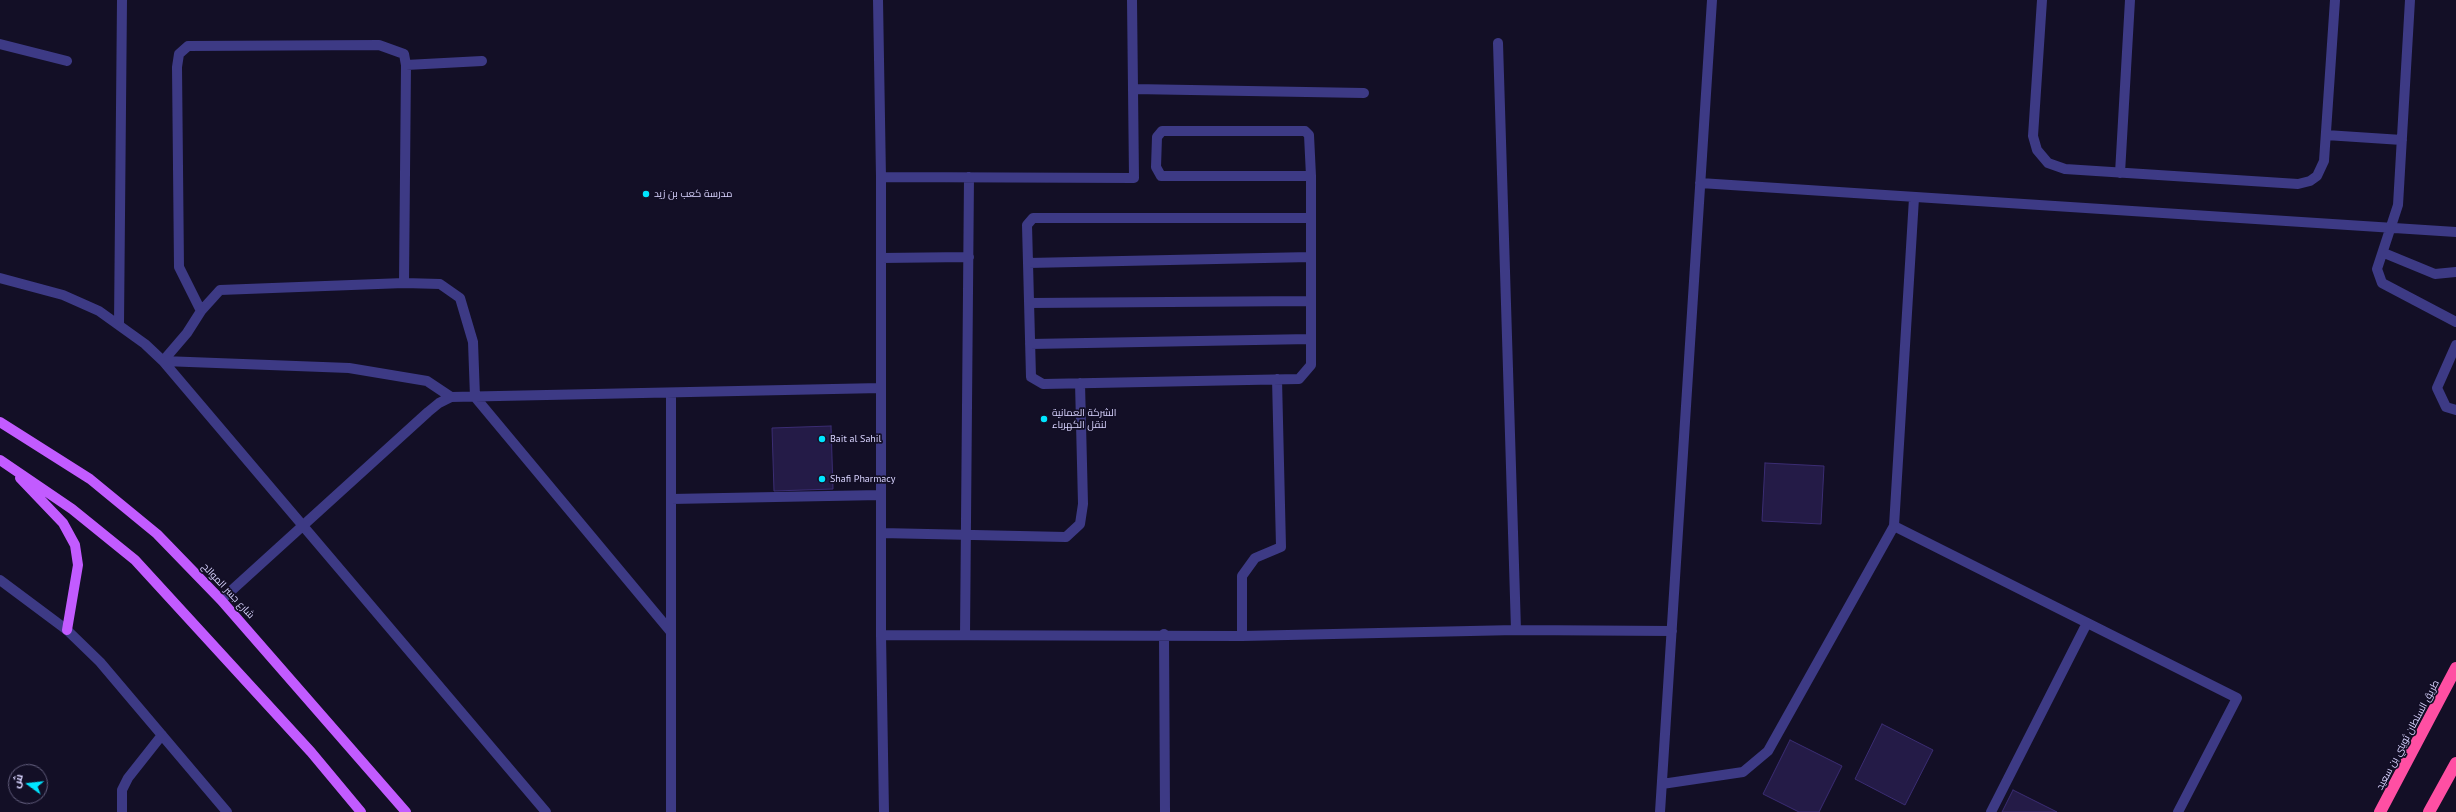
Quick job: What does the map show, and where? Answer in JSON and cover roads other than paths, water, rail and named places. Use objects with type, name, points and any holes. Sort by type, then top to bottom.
[{"type":"highway","name":"طريق السلطان ثويني بن سعيد","points":[[2380,812],[2456,668]]},
{"type":"highway","points":[[2429,812],[2456,763]]},
{"type":"main road","name":"شارع جسر الموالح","points":[[0,422],[22,434],[90,479],[157,534],[221,600],[406,812]]},
{"type":"main road","points":[[2,461],[62,523],[75,546],[77,573],[67,630]]},
{"type":"main road","points":[[2,461],[72,509],[135,560],[311,752],[361,812]]},
{"type":"street","points":[[119,324],[122,0]]},
{"type":"street","points":[[878,0],[881,177],[881,635],[884,812]]},
{"type":"street","points":[[881,177],[1134,178],[1132,0]]},
{"type":"street","points":[[1660,812],[1712,0]]},
{"type":"street","points":[[2042,0],[2033,128],[2034,142],[2042,158],[2056,167],[2120,173],[2304,183],[2317,176],[2322,169],[2326,135],[2335,0]]},
{"type":"street","points":[[2120,173],[2130,0]]},
{"type":"street","points":[[2410,0],[2398,205],[2390,228],[2384,253],[2377,269],[2382,283],[2456,322]]},
{"type":"street","points":[[1498,43],[1516,630]]},
{"type":"street","points":[[0,44],[67,61]]},
{"type":"street","points":[[201,311],[180,267],[177,67],[179,54],[188,46],[379,45],[404,54],[406,65],[404,283]]},
{"type":"street","points":[[406,65],[482,61]]},
{"type":"street","points":[[1133,90],[1364,94]]},
{"type":"street","points":[[1311,176],[1161,176],[1156,167],[1156,137],[1162,131],[1305,131],[1309,135],[1311,176],[1311,218],[1311,339],[1310,365],[1299,379],[1043,384],[1031,377],[1027,225],[1033,218],[1311,218]]},
{"type":"street","points":[[2326,135],[2402,140]]},
{"type":"street","points":[[965,635],[969,177]]},
{"type":"street","points":[[1700,183],[2456,232]]},
{"type":"street","points":[[1662,784],[1743,772],[1768,751],[1894,526],[1914,198]]},
{"type":"street","points":[[2384,253],[2435,274],[2453,274]]},
{"type":"street","points":[[881,258],[969,257]]},
{"type":"street","points":[[1028,263],[1311,257]]},
{"type":"street","points":[[0,278],[63,296],[99,311],[119,324],[163,361],[546,812]]},
{"type":"street","points":[[163,361],[187,333],[201,311],[220,290],[404,283],[440,284],[460,298],[473,342],[475,397],[671,632]]},
{"type":"street","points":[[1029,303],[1311,301]]},
{"type":"street","points":[[1030,344],[1311,339]]},
{"type":"street","points":[[2456,345],[2437,388],[2446,407],[2456,410]]},
{"type":"street","points":[[163,361],[349,368],[427,381],[451,397]]},
{"type":"street","points":[[1242,636],[1242,576],[1255,558],[1281,547],[1277,379]]},
{"type":"street","points":[[881,533],[1066,537],[1080,524],[1083,504],[1080,383]]},
{"type":"street","points":[[221,600],[428,412],[439,403],[451,397],[881,388]]},
{"type":"street","points":[[671,393],[671,812]]},
{"type":"street","points":[[671,499],[881,495]]},
{"type":"street","points":[[1894,526],[2237,698],[2178,812]]},
{"type":"street","points":[[0,580],[67,630],[100,662],[227,812]]},
{"type":"street","points":[[1991,812],[2087,623]]},
{"type":"street","points":[[881,635],[1164,634],[1242,636],[1516,630],[1672,631]]},
{"type":"street","points":[[1164,634],[1165,812]]},
{"type":"street","points":[[122,812],[122,790],[128,778],[162,735]]},
{"type":"place","name":"مدرسة كعب بن زيد","points":[[646,194]]},
{"type":"place","name":"الشرکة العمانیة لنقل الکهرباء","points":[[1044,419]]},
{"type":"place","name":"Bait al Sahil","points":[[822,439]]},
{"type":"place","name":"Shafi Pharmacy","points":[[822,479]]}]
